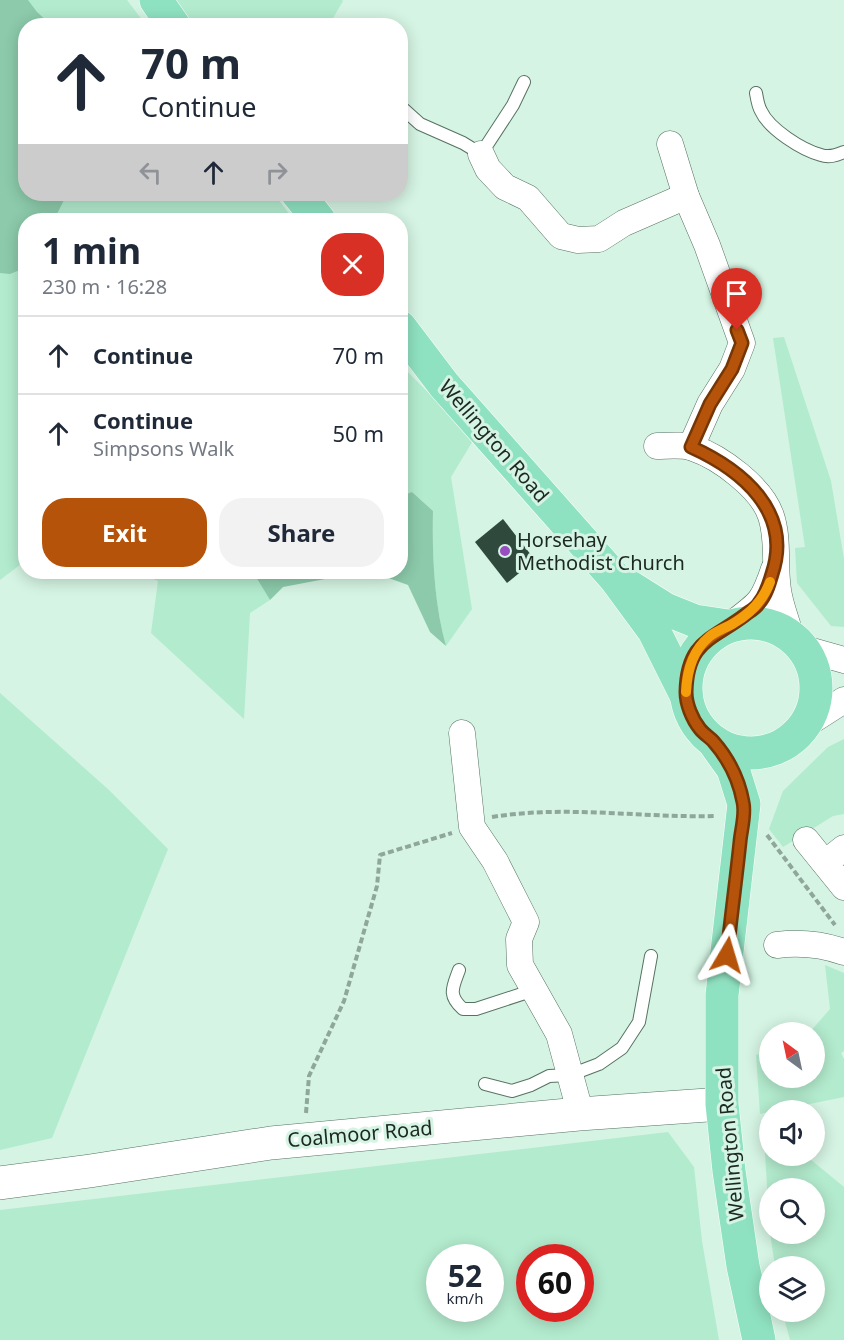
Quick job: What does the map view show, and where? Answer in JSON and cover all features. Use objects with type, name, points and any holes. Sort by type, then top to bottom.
[{"type":"main road","points":[[156,0],[168,18]]},
{"type":"main road","points":[[304,201],[313,213]]},
{"type":"main road","name":"Wellington Road","points":[[408,338],[444,385],[615,578],[654,631],[686,695]]},
{"type":"main road","name":"Wellington Road","points":[[615,578],[665,609],[695,621],[730,625]]},
{"type":"main road","points":[[743,814],[769,771],[794,736],[814,707],[817,687],[814,667],[798,642],[772,625],[753,622],[730,625],[709,637],[695,654],[687,674],[686,695],[690,713],[700,729],[713,741],[730,750],[748,753],[766,752],[794,736]]},
{"type":"main road","name":"Wellington Road","points":[[713,741],[733,770],[743,814],[722,994],[722,1104],[743,1266],[759,1340]]},
{"type":"street","points":[[670,144],[686,196],[742,343],[732,369],[710,404],[691,447]]},
{"type":"street","points":[[481,154],[488,169],[505,187],[528,198],[561,236],[578,240],[599,239],[624,223],[686,196]]},
{"type":"street","points":[[657,446],[691,447],[714,457],[762,497],[771,515],[776,537],[778,589],[798,642],[844,660]]},
{"type":"street","points":[[730,625],[758,605],[765,594],[776,563]]},
{"type":"street","points":[[794,736],[844,700]]},
{"type":"street","points":[[462,733],[472,827],[495,861],[526,922],[519,939],[520,965],[559,1034],[579,1114]]},
{"type":"street","points":[[806,840],[834,856],[844,887]]},
{"type":"street","points":[[777,945],[799,942],[825,945],[840,950]]},
{"type":"street","name":"Coalmoor Road","points":[[0,1183],[272,1143],[579,1114],[722,1104]]},
{"type":"lane","points":[[408,113],[420,124],[463,143],[481,154],[513,105],[524,82]]},
{"type":"lane","points":[[756,93],[761,113],[779,132],[802,147],[822,156],[834,156],[844,152]]},
{"type":"lane","points":[[485,1084],[512,1090],[531,1085],[549,1076],[570,1074],[599,1064],[622,1048],[639,1022],[651,956]]},
{"type":"lane","points":[[459,970],[452,990],[455,1002],[463,1009],[476,1009],[534,990]]},
{"type":"path","points":[[559,811],[680,817],[743,814],[765,833],[838,930],[840,950]]},
{"type":"path","points":[[304,1140],[309,1076],[344,1001],[377,886]]},
{"type":"shaded area","points":[[0,0],[127,0],[141,18],[18,18],[18,201],[279,201],[289,213],[18,213],[18,566],[0,580]]},
{"type":"shaded area","points":[[0,0],[28,0],[43,18],[18,18],[18,201],[64,201],[58,213],[18,213],[18,271],[10,274],[0,273]]},
{"type":"shaded area","points":[[172,0],[343,1],[333,18],[185,18]]},
{"type":"shaded area","points":[[784,337],[831,481],[844,559],[844,627],[831,626],[797,583],[795,548],[805,547],[773,338]]},
{"type":"shaded area","points":[[408,372],[474,439],[451,477],[472,609],[446,646],[435,579],[433,511],[412,492],[408,493]]},
{"type":"shaded area","points":[[412,492],[433,511],[435,579],[446,646],[430,632],[408,585],[391,579],[408,579],[408,493]]},
{"type":"shaded area","points":[[153,579],[257,579],[270,600],[250,613],[244,719],[151,633],[158,581]]},
{"type":"shaded area","points":[[257,579],[325,579],[283,587],[270,600]]},
{"type":"shaded area","points":[[0,693],[109,790],[168,849],[52,1138],[0,1150]]},
{"type":"shaded area","points":[[844,739],[844,814],[833,816],[783,847],[769,829],[783,791],[828,747]]},
{"type":"shaded area","points":[[825,965],[844,973],[844,1051],[841,1053],[844,1059],[844,1097],[825,1101],[759,1100],[756,1055],[759,1054],[759,1088],[825,1088],[825,1022],[819,1022],[830,1009]]},
{"type":"shaded area","points":[[668,1132],[694,1167],[702,1241],[719,1340],[0,1340],[0,1210]]},
{"type":"shaded area","points":[[766,1166],[818,1166],[844,1187],[844,1340],[790,1340],[785,1322],[825,1322],[825,1256],[773,1256],[772,1244],[825,1244],[825,1178],[766,1178]]},
{"type":"building","name":"Horsehay Methodist Church","points":[[503,519],[535,560],[507,583],[475,542]]},
{"type":"slow traffic","points":[[686,692],[687,674],[695,654],[709,637],[758,605],[770,582]]},
{"type":"place","name":"Horsehay Methodist Church","points":[[505,551]]},
{"type":"route","points":[[727,955],[744,804],[733,770],[713,741],[700,729],[690,713],[686,695],[687,674],[695,654],[709,637],[758,605],[765,594],[776,563],[776,537],[771,515],[762,497],[714,457],[691,447],[710,404],[732,369],[742,343],[737,330]]}]
